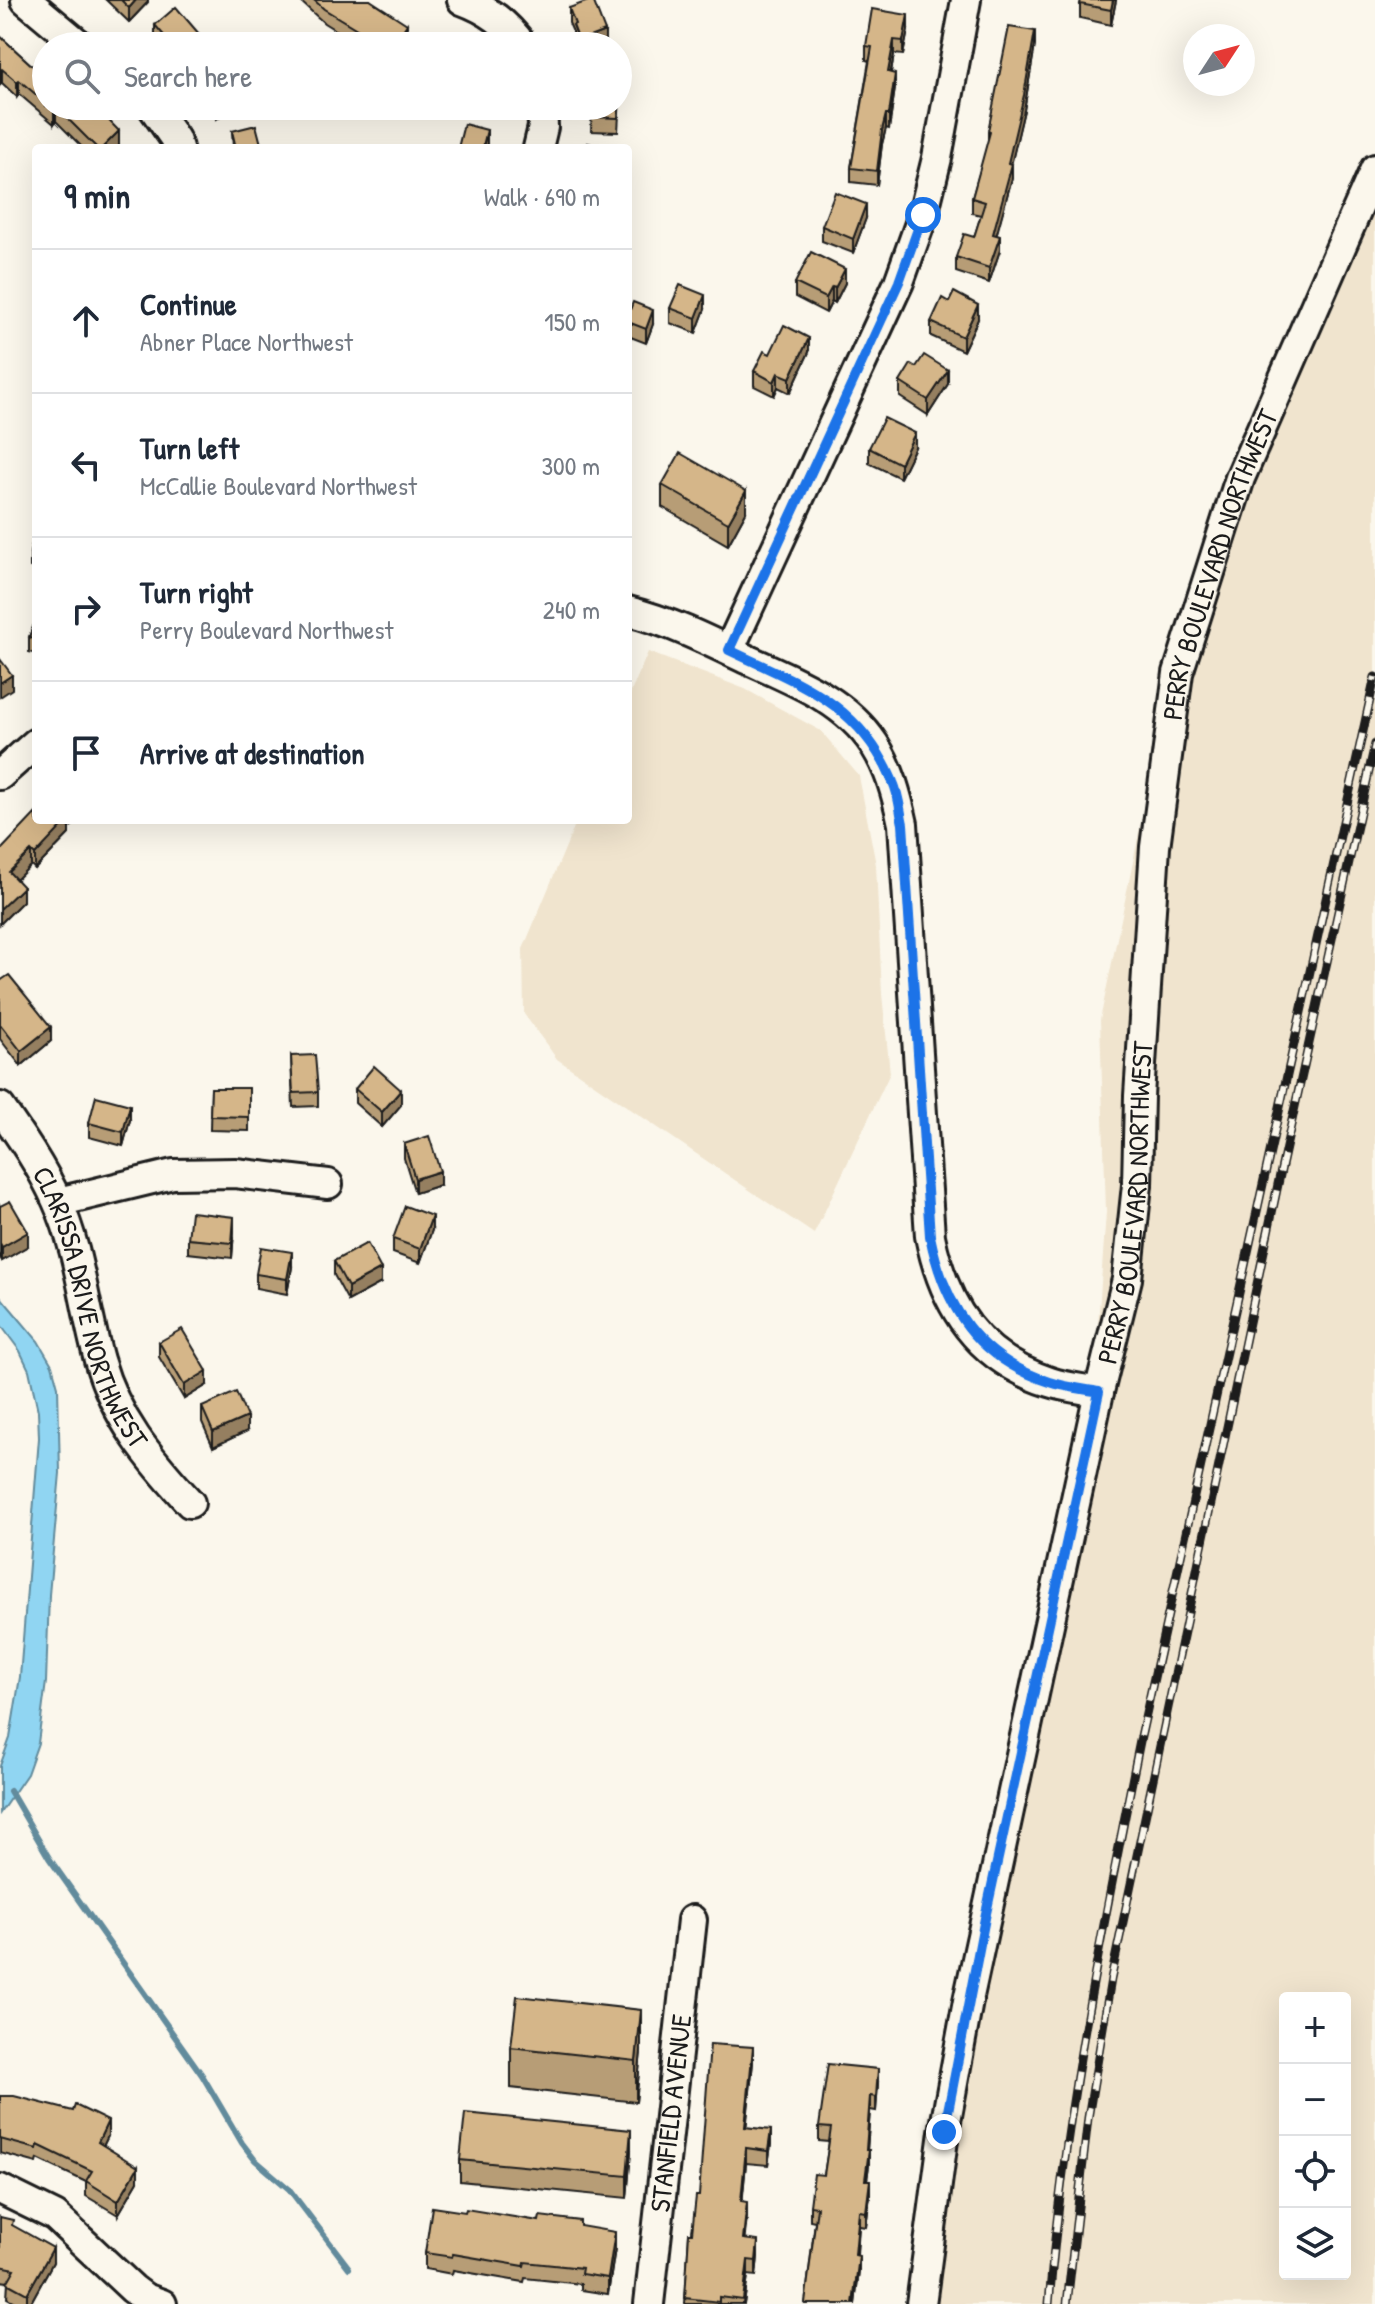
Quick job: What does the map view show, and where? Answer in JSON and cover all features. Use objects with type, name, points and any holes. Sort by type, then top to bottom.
[{"type":"street","points":[[26,0],[64,32]]},
{"type":"street","points":[[462,0],[486,9],[512,32]]},
{"type":"street","points":[[729,650],[899,282],[919,229],[937,158],[966,0]]},
{"type":"street","points":[[162,120],[177,144]]},
{"type":"street","points":[[539,144],[543,120]]},
{"type":"street","name":"PERRY BOULEVARD NORTHWEST","points":[[921,2304],[944,2132],[968,2001],[1099,1392],[1127,1279],[1137,1185],[1139,1096],[1155,847],[1178,673],[1240,478],[1375,169]]},
{"type":"street","points":[[632,612],[658,618],[813,690],[841,709],[873,743],[895,784],[903,824],[930,1236],[937,1270],[948,1298],[975,1336],[1007,1363],[1050,1382],[1099,1392]]},
{"type":"street","points":[[0,775],[32,747]]},
{"type":"street","name":"CLARISSA DRIVE NORTHWEST","points":[[0,1107],[34,1156],[58,1202],[81,1274],[99,1359],[113,1398],[146,1455],[190,1503]]},
{"type":"street","points":[[58,1202],[173,1174],[235,1173],[328,1184]]},
{"type":"street","name":"STANFIELD AVENUE","points":[[649,2304],[692,1920]]},
{"type":"street","points":[[0,2189],[55,2216],[125,2296],[162,2304]]},
{"type":"shaded area","points":[[1375,155],[1375,2304],[919,2304],[1091,1424],[1106,1212],[1100,1020],[1142,819],[1200,604]]},
{"type":"shaded area","points":[[648,652],[745,689],[821,731],[859,776],[876,865],[882,994],[890,1073],[814,1234],[557,1059],[524,1014],[523,949],[575,824],[632,824],[632,690]]},
{"type":"water","points":[[0,1296],[38,1341],[52,1365],[58,1387],[60,1473],[49,1595],[46,1682],[38,1743],[27,1774],[0,1813],[0,1766],[10,1738],[20,1677],[39,1438],[38,1411],[29,1370],[20,1351],[0,1324]]},
{"type":"building","points":[[121,0],[136,0],[129,8]]},
{"type":"building","points":[[314,0],[370,0],[407,24],[402,32],[362,32]]},
{"type":"building","points":[[593,0],[605,31],[576,32],[569,8]]},
{"type":"building","points":[[1081,0],[1113,0],[1111,10],[1080,4]]},
{"type":"building","points":[[176,7],[197,32],[161,32],[155,25]]},
{"type":"building","points":[[872,9],[908,15],[903,41],[894,40],[888,72],[895,74],[889,114],[886,114],[882,130],[877,171],[851,168],[872,47],[866,46]]},
{"type":"building","points":[[1009,27],[1035,31],[1008,163],[1012,164],[993,234],[1000,236],[989,268],[956,257],[964,234],[974,237],[985,202],[972,198],[990,132]]},
{"type":"building","points":[[0,36],[32,65],[32,91],[2,69],[0,71]]},
{"type":"building","points":[[69,120],[108,120],[119,131],[106,144],[93,144]]},
{"type":"building","points":[[464,124],[487,130],[484,144],[459,144]]},
{"type":"building","points":[[256,125],[261,144],[235,144],[232,131]]},
{"type":"building","points":[[835,192],[866,204],[853,239],[822,226]]},
{"type":"building","points":[[811,252],[845,269],[826,298],[795,283]]},
{"type":"building","points":[[680,285],[705,295],[696,318],[670,308]]},
{"type":"building","points":[[954,292],[978,305],[963,337],[931,322],[942,298],[949,302]]},
{"type":"building","points":[[633,302],[653,310],[646,329],[632,324]]},
{"type":"building","points":[[784,325],[809,338],[790,378],[778,373],[774,382],[754,371],[764,351],[770,354]]},
{"type":"building","points":[[924,355],[948,370],[928,400],[900,382],[911,364],[916,367]]},
{"type":"building","points":[[884,418],[915,433],[900,464],[869,448]]},
{"type":"building","points":[[680,453],[746,491],[728,523],[662,485]]},
{"type":"building","points":[[0,659],[12,675],[0,683]]},
{"type":"building","points":[[32,817],[32,824],[64,824],[35,855],[31,851],[9,872],[23,887],[0,909],[0,851]]},
{"type":"building","points":[[9,975],[51,1027],[21,1051],[0,1024],[0,981]]},
{"type":"building","points":[[315,1055],[318,1092],[293,1093],[291,1056]]},
{"type":"building","points":[[374,1066],[401,1090],[382,1112],[355,1089]]},
{"type":"building","points":[[211,1088],[249,1088],[249,1117],[210,1116]]},
{"type":"building","points":[[96,1096],[130,1105],[123,1132],[89,1123]]},
{"type":"building","points":[[429,1136],[440,1171],[415,1179],[404,1144]]},
{"type":"building","points":[[10,1201],[28,1232],[2,1247],[0,1206]]},
{"type":"building","points":[[405,1206],[432,1216],[420,1249],[393,1239]]},
{"type":"building","points":[[191,1212],[234,1217],[232,1243],[188,1239]]},
{"type":"building","points":[[367,1243],[381,1269],[348,1287],[334,1261]]},
{"type":"building","points":[[261,1247],[292,1252],[287,1279],[256,1274]]},
{"type":"building","points":[[182,1329],[207,1371],[184,1385],[159,1342]]},
{"type":"building","points":[[236,1392],[247,1417],[213,1432],[202,1407]]},
{"type":"building","points":[[517,1996],[641,2010],[636,2061],[511,2047]]},
{"type":"building","points":[[710,2044],[753,2047],[745,2127],[771,2130],[768,2151],[746,2148],[741,2201],[747,2202],[743,2239],[758,2241],[756,2261],[748,2260],[743,2300],[719,2297],[719,2302],[685,2298],[689,2233],[692,2233],[696,2196],[699,2196]]},
{"type":"building","points":[[828,2064],[878,2069],[876,2097],[870,2096],[865,2180],[870,2180],[866,2212],[859,2211],[855,2255],[859,2256],[853,2304],[805,2304],[817,2207],[810,2206],[814,2174],[824,2175],[831,2128],[819,2127]]},
{"type":"building","points":[[0,2096],[14,2096],[73,2111],[75,2105],[108,2121],[98,2142],[138,2167],[118,2201],[86,2181],[92,2171],[38,2145],[37,2149],[0,2139]]},
{"type":"building","points":[[465,2113],[631,2130],[627,2176],[460,2160]]},
{"type":"building","points":[[432,2207],[465,2212],[466,2209],[539,2221],[540,2216],[580,2221],[580,2226],[615,2232],[608,2278],[581,2274],[582,2268],[525,2262],[524,2266],[453,2254],[452,2257],[425,2253]]},
{"type":"building","points":[[0,2217],[13,2220],[12,2225],[53,2248],[27,2294],[7,2283],[15,2269],[0,2266]]},
{"type":"waterway","points":[[10,1791],[49,1858],[202,2075],[242,2143],[255,2160],[289,2189],[349,2268]]},
{"type":"railway","points":[[1049,2304],[1075,2091],[1140,1741],[1375,677]]},
{"type":"railway","points":[[1067,2304],[1088,2118],[1111,1979],[1281,1170],[1375,744]]},
{"type":"route","points":[[923,215],[899,282],[729,650],[813,690],[841,709],[873,743],[895,784],[903,824],[930,1236],[937,1270],[948,1298],[975,1336],[1007,1363],[1050,1382],[1099,1392],[985,1918],[944,2132]]}]
